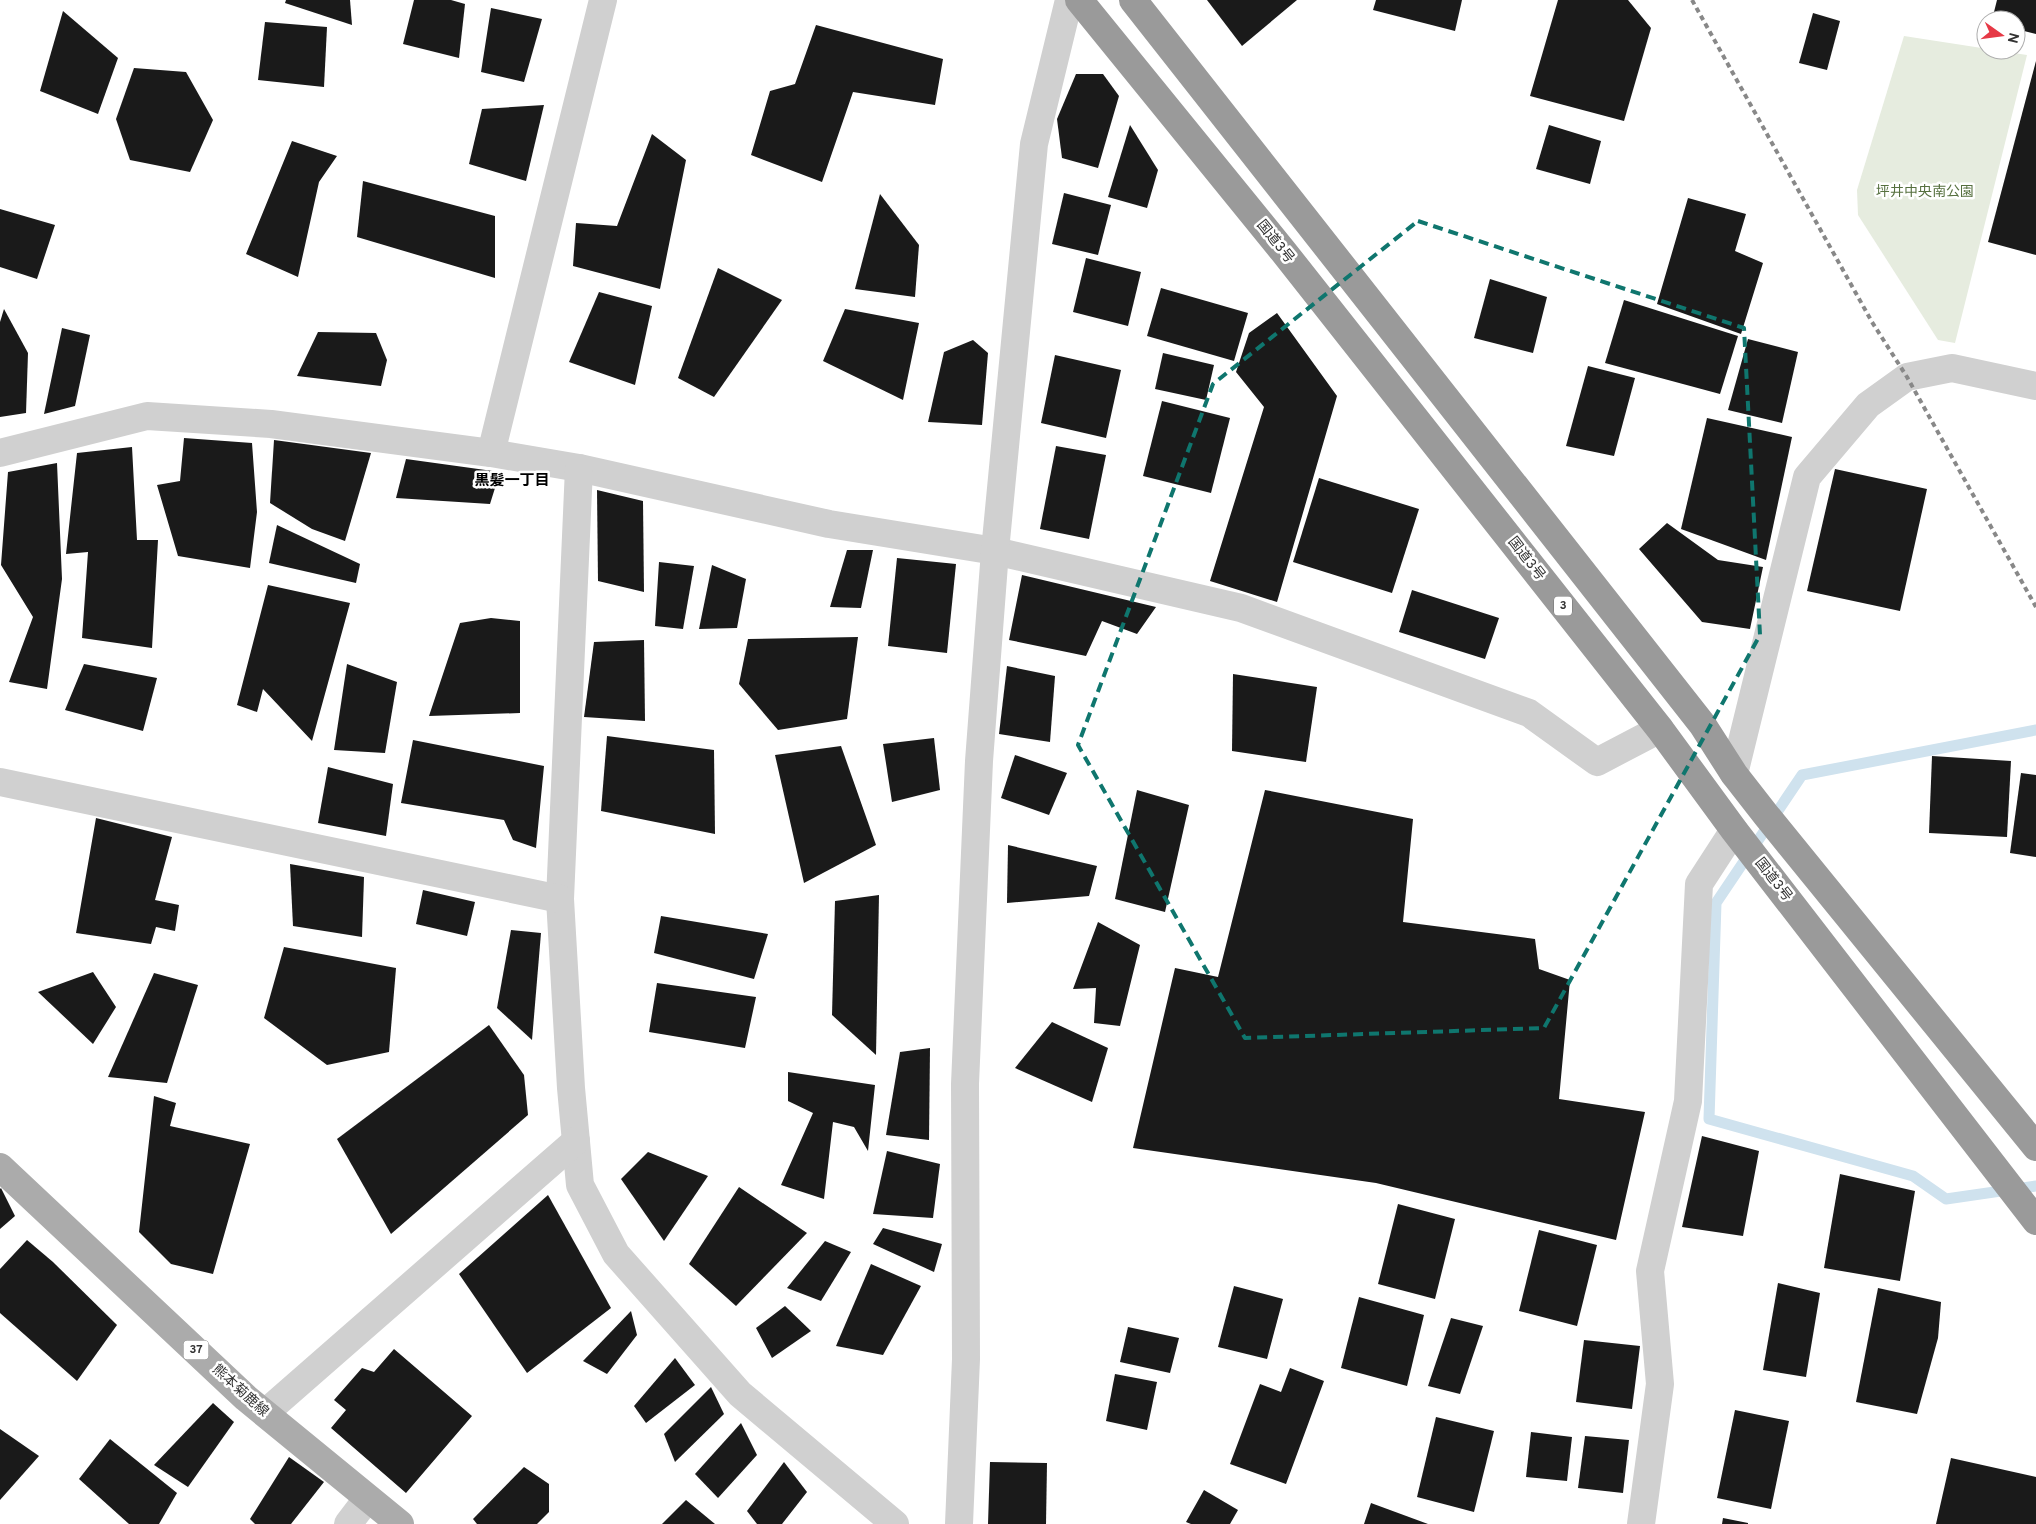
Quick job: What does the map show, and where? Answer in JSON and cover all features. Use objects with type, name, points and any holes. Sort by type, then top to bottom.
[{"type":"highway","name":"国道3号","points":[[1079,0],[1277,244],[1660,729],[1734,830],[2036,1221]]},
{"type":"highway","points":[[1133,0],[1702,724],[1734,774],[2036,1147]]},
{"type":"main road","name":"熊本菊鹿線","points":[[0,1167],[246,1398],[367,1499],[400,1524]]},
{"type":"street","points":[[491,453],[603,0]]},
{"type":"street","points":[[959,1524],[966,1359],[965,1084],[979,761],[995,551],[1034,144],[1069,0]]},
{"type":"street","points":[[1734,774],[1807,477],[1868,405],[1907,377],[1952,368],[2036,386]]},
{"type":"street","points":[[0,454],[147,416],[271,424],[491,453],[579,468],[829,524],[995,551],[1241,608],[1529,713],[1597,762],[1660,729]]},
{"type":"street","points":[[579,468],[560,899],[580,1185],[616,1254],[740,1394],[895,1524]]},
{"type":"street","points":[[0,782],[560,899]]},
{"type":"street","points":[[1642,1524],[1660,1384],[1650,1271],[1688,1101],[1700,884],[1734,830]]},
{"type":"street","points":[[265,1413],[576,1141]]},
{"type":"street","points":[[348,1524],[367,1499]]},
{"type":"highlighted area","points":[[1418,221],[1744,328],[1760,635],[1544,1028],[1245,1038],[1078,745],[1213,384]]},
{"type":"green space","name":"坪井中央南公園","points":[[1904,36],[1976,47],[1976,60],[2026,60],[1955,343],[1938,340],[1858,215],[1857,190]]},
{"type":"building","points":[[286,0],[350,0],[352,25],[285,3]]},
{"type":"building","points":[[414,0],[451,0],[465,4],[459,58],[403,44]]},
{"type":"building","points":[[1207,0],[1297,0],[1242,46]]},
{"type":"building","points":[[1376,0],[1462,0],[1455,31],[1373,10]]},
{"type":"building","points":[[1558,0],[1628,0],[1651,28],[1624,121],[1530,96]]},
{"type":"building","points":[[1997,0],[2036,0],[2036,34],[2026,32],[2026,10],[1994,10]]},
{"type":"building","points":[[491,8],[542,19],[524,82],[481,72]]},
{"type":"building","points":[[63,11],[118,58],[98,114],[40,91]]},
{"type":"building","points":[[1813,13],[1840,21],[1827,70],[1799,63]]},
{"type":"building","points":[[265,22],[327,27],[324,87],[258,80]]},
{"type":"building","points":[[816,25],[943,59],[935,105],[853,92],[822,182],[751,155],[770,91],[795,84]]},
{"type":"building","points":[[2036,61],[2036,255],[1988,242]]},
{"type":"building","points":[[134,68],[186,72],[213,120],[190,172],[130,160],[116,119]]},
{"type":"building","points":[[1076,74],[1103,74],[1119,96],[1098,168],[1062,158],[1057,119]]},
{"type":"building","points":[[544,105],[526,181],[469,164],[482,109]]},
{"type":"building","points":[[1130,125],[1158,170],[1147,208],[1108,197]]},
{"type":"building","points":[[1549,125],[1601,141],[1590,184],[1536,169]]},
{"type":"building","points":[[652,134],[686,160],[660,289],[573,266],[576,223],[617,226]]},
{"type":"building","points":[[292,141],[337,156],[319,182],[298,277],[246,254]]},
{"type":"building","points":[[363,181],[495,216],[495,278],[357,237]]},
{"type":"building","points":[[1064,193],[1111,205],[1098,255],[1052,244]]},
{"type":"building","points":[[880,194],[919,245],[915,297],[855,289]]},
{"type":"building","points":[[1688,198],[1746,214],[1735,251],[1763,263],[1741,334],[1657,304]]},
{"type":"building","points":[[0,209],[55,225],[37,279],[0,267]]},
{"type":"building","points":[[1086,258],[1141,272],[1128,326],[1073,312]]},
{"type":"building","points":[[718,268],[782,300],[714,397],[678,378]]},
{"type":"building","points":[[1490,279],[1547,297],[1533,353],[1474,338]]},
{"type":"building","points":[[1161,288],[1248,313],[1234,361],[1147,336]]},
{"type":"building","points":[[599,292],[652,306],[635,385],[569,362]]},
{"type":"building","points":[[1624,300],[1738,336],[1720,394],[1605,363]]},
{"type":"building","points":[[4,309],[28,353],[26,413],[0,417],[0,322]]},
{"type":"building","points":[[845,309],[919,323],[903,400],[823,361]]},
{"type":"building","points":[[1277,313],[1337,396],[1277,602],[1210,581],[1264,407],[1236,372],[1249,333]]},
{"type":"building","points":[[62,328],[90,335],[75,406],[44,414]]},
{"type":"building","points":[[318,332],[376,333],[387,360],[381,386],[297,376]]},
{"type":"building","points":[[1748,339],[1798,352],[1782,423],[1728,410]]},
{"type":"building","points":[[973,340],[988,353],[982,425],[928,422],[944,352]]},
{"type":"building","points":[[1163,353],[1214,365],[1206,400],[1155,389]]},
{"type":"building","points":[[1055,355],[1121,370],[1106,438],[1041,423]]},
{"type":"building","points":[[1588,366],[1635,378],[1614,456],[1566,446]]},
{"type":"building","points":[[1162,401],[1230,418],[1211,493],[1143,476]]},
{"type":"building","points":[[1707,418],[1792,437],[1766,560],[1681,529]]},
{"type":"building","points":[[184,438],[252,443],[257,512],[250,568],[178,556],[157,485],[180,481]]},
{"type":"building","points":[[274,440],[371,453],[345,541],[312,529],[270,503]]},
{"type":"building","points":[[1056,446],[1106,455],[1089,539],[1040,529]]},
{"type":"building","points":[[132,447],[137,540],[158,540],[152,648],[82,638],[88,552],[66,554],[77,453]]},
{"type":"building","points":[[406,459],[500,472],[490,504],[396,498]]},
{"type":"building","points":[[57,463],[62,579],[47,689],[9,682],[33,617],[1,565],[8,472]]},
{"type":"building","points":[[1835,469],[1927,489],[1900,611],[1807,591]]},
{"type":"building","points":[[1319,478],[1419,509],[1392,593],[1293,562]]},
{"type":"building","points":[[597,490],[643,501],[644,592],[598,581]]},
{"type":"building","points":[[1667,523],[1718,560],[1763,567],[1750,629],[1702,622],[1639,549]]},
{"type":"building","points":[[277,525],[360,564],[356,583],[269,563]]},
{"type":"building","points":[[847,550],[873,550],[861,608],[830,607]]},
{"type":"building","points":[[897,558],[956,564],[947,653],[888,646]]},
{"type":"building","points":[[659,562],[694,566],[683,629],[655,626]]},
{"type":"building","points":[[712,565],[746,579],[737,628],[699,629]]},
{"type":"building","points":[[1022,575],[1156,607],[1137,634],[1102,621],[1086,656],[1009,640]]},
{"type":"building","points":[[268,585],[350,603],[312,741],[263,689],[257,712],[237,705]]},
{"type":"building","points":[[1412,590],[1499,618],[1485,659],[1399,632]]},
{"type":"building","points":[[491,618],[520,621],[520,713],[429,716],[460,623]]},
{"type":"building","points":[[858,637],[847,719],[778,730],[739,684],[748,639]]},
{"type":"building","points":[[644,640],[645,721],[584,717],[594,642]]},
{"type":"building","points":[[84,664],[157,678],[143,731],[65,710]]},
{"type":"building","points":[[347,664],[397,682],[385,753],[334,750]]},
{"type":"building","points":[[1007,666],[1055,676],[1050,742],[999,734]]},
{"type":"building","points":[[1233,674],[1317,687],[1306,762],[1232,751]]},
{"type":"building","points":[[607,736],[714,750],[715,834],[601,811]]},
{"type":"building","points":[[934,738],[940,790],[892,802],[883,744]]},
{"type":"building","points":[[413,740],[544,766],[536,848],[513,840],[504,820],[401,803]]},
{"type":"building","points":[[841,746],[876,845],[804,883],[775,755]]},
{"type":"building","points":[[1015,755],[1067,773],[1049,815],[1001,798]]},
{"type":"building","points":[[1932,756],[2011,761],[2007,837],[1929,833]]},
{"type":"building","points":[[328,767],[393,784],[386,836],[318,823]]},
{"type":"building","points":[[2021,773],[2036,775],[2036,857],[2010,853]]},
{"type":"building","points":[[1137,790],[1189,805],[1165,912],[1115,899]]},
{"type":"building","points":[[1265,790],[1413,819],[1403,922],[1535,939],[1539,969],[1570,980],[1559,1099],[1645,1112],[1616,1240],[1376,1183],[1133,1148],[1175,968],[1218,977]]},
{"type":"building","points":[[96,818],[172,837],[155,900],[179,905],[175,931],[156,927],[151,944],[76,933]]},
{"type":"building","points":[[1008,845],[1097,866],[1089,896],[1007,903]]},
{"type":"building","points":[[290,864],[364,877],[362,937],[293,926]]},
{"type":"building","points":[[423,890],[475,902],[467,936],[416,924]]},
{"type":"building","points":[[879,895],[876,1055],[832,1015],[835,901]]},
{"type":"building","points":[[661,916],[768,934],[754,979],[654,953]]},
{"type":"building","points":[[1098,922],[1140,945],[1120,1026],[1094,1023],[1096,988],[1073,989]]},
{"type":"building","points":[[511,930],[541,933],[532,1040],[497,1008]]},
{"type":"building","points":[[284,947],[396,968],[389,1052],[327,1065],[264,1018]]},
{"type":"building","points":[[93,972],[116,1007],[93,1044],[38,992]]},
{"type":"building","points":[[154,973],[198,985],[167,1083],[108,1077]]},
{"type":"building","points":[[657,983],[756,997],[745,1048],[649,1032]]},
{"type":"building","points":[[1052,1022],[1108,1048],[1092,1102],[1015,1068]]},
{"type":"building","points":[[489,1025],[524,1075],[528,1115],[391,1234],[337,1139]]},
{"type":"building","points":[[930,1048],[929,1140],[886,1135],[900,1052]]},
{"type":"building","points":[[788,1072],[875,1085],[868,1151],[854,1127],[833,1122],[824,1199],[781,1185],[813,1113],[788,1101]]},
{"type":"building","points":[[154,1096],[176,1103],[170,1126],[250,1144],[213,1274],[171,1264],[139,1232]]},
{"type":"building","points":[[1702,1136],[1759,1151],[1743,1236],[1682,1227]]},
{"type":"building","points":[[887,1151],[940,1164],[933,1218],[873,1214]]},
{"type":"building","points":[[648,1152],[708,1176],[664,1241],[621,1179]]},
{"type":"building","points":[[1840,1174],[1915,1191],[1900,1281],[1824,1268]]},
{"type":"building","points":[[739,1187],[807,1233],[736,1306],[689,1264]]},
{"type":"building","points":[[0,1189],[15,1216],[0,1229]]},
{"type":"building","points":[[548,1195],[611,1308],[527,1373],[459,1274]]},
{"type":"building","points":[[1398,1204],[1455,1219],[1435,1299],[1378,1284]]},
{"type":"building","points":[[883,1228],[942,1244],[934,1272],[873,1244]]},
{"type":"building","points":[[1539,1230],[1597,1245],[1577,1326],[1519,1311]]},
{"type":"building","points":[[27,1240],[53,1262],[117,1325],[77,1381],[0,1313],[0,1269]]},
{"type":"building","points":[[825,1241],[851,1252],[821,1301],[787,1288]]},
{"type":"building","points":[[871,1264],[921,1286],[883,1355],[836,1346]]},
{"type":"building","points":[[1778,1283],[1820,1293],[1806,1377],[1763,1370]]},
{"type":"building","points":[[1234,1286],[1283,1299],[1267,1359],[1218,1347]]},
{"type":"building","points":[[1878,1288],[1941,1302],[1938,1338],[1917,1414],[1856,1402]]},
{"type":"building","points":[[1359,1297],[1424,1315],[1407,1386],[1341,1368]]},
{"type":"building","points":[[785,1306],[811,1331],[772,1358],[756,1328]]},
{"type":"building","points":[[631,1311],[637,1335],[607,1374],[583,1361]]},
{"type":"building","points":[[1451,1318],[1483,1326],[1460,1394],[1428,1386]]},
{"type":"building","points":[[1128,1327],[1179,1338],[1170,1373],[1120,1362]]},
{"type":"building","points":[[1584,1340],[1640,1346],[1632,1409],[1576,1402]]},
{"type":"building","points":[[394,1349],[472,1416],[406,1493],[331,1428],[346,1410],[334,1400],[362,1368],[374,1372]]},
{"type":"building","points":[[675,1358],[695,1385],[646,1423],[634,1406]]},
{"type":"building","points":[[1290,1368],[1324,1381],[1286,1484],[1230,1464],[1260,1384],[1281,1392]]},
{"type":"building","points":[[1115,1374],[1157,1382],[1147,1430],[1106,1421]]},
{"type":"building","points":[[711,1387],[724,1414],[675,1462],[664,1434]]},
{"type":"building","points":[[213,1403],[234,1422],[188,1487],[154,1465]]},
{"type":"building","points":[[1735,1410],[1789,1421],[1771,1509],[1717,1498]]},
{"type":"building","points":[[1436,1417],[1494,1431],[1474,1512],[1417,1497]]},
{"type":"building","points":[[741,1423],[757,1455],[718,1498],[695,1474]]},
{"type":"building","points":[[0,1429],[39,1456],[0,1500]]},
{"type":"building","points":[[1531,1432],[1572,1437],[1567,1481],[1526,1477]]},
{"type":"building","points":[[1585,1436],[1629,1440],[1623,1493],[1578,1488]]},
{"type":"building","points":[[110,1439],[177,1493],[159,1524],[129,1524],[79,1479]]},
{"type":"building","points":[[289,1457],[324,1482],[291,1524],[255,1524],[250,1519]]},
{"type":"building","points":[[1951,1458],[2036,1477],[2036,1524],[1936,1524]]},
{"type":"building","points":[[784,1462],[807,1492],[782,1524],[757,1524],[747,1511]]},
{"type":"building","points":[[990,1462],[1047,1463],[1046,1524],[988,1524]]},
{"type":"building","points":[[524,1467],[549,1484],[549,1512],[537,1524],[477,1524],[473,1519]]},
{"type":"building","points":[[1204,1490],[1238,1510],[1230,1524],[1191,1524],[1186,1522]]},
{"type":"building","points":[[686,1500],[715,1524],[662,1524]]},
{"type":"building","points":[[1371,1503],[1428,1524],[1364,1524]]},
{"type":"building","points":[[1723,1518],[1748,1523],[1748,1524],[1722,1524]]},
{"type":"waterway","points":[[2036,730],[1802,775],[1716,903],[1709,1119],[1913,1176],[1946,1199],[2036,1186]]},
{"type":"railway","points":[[1692,0],[1872,322],[1907,377],[2036,607]]},
{"type":"district","name":"黒髪一丁目","points":[[512,481]]}]
